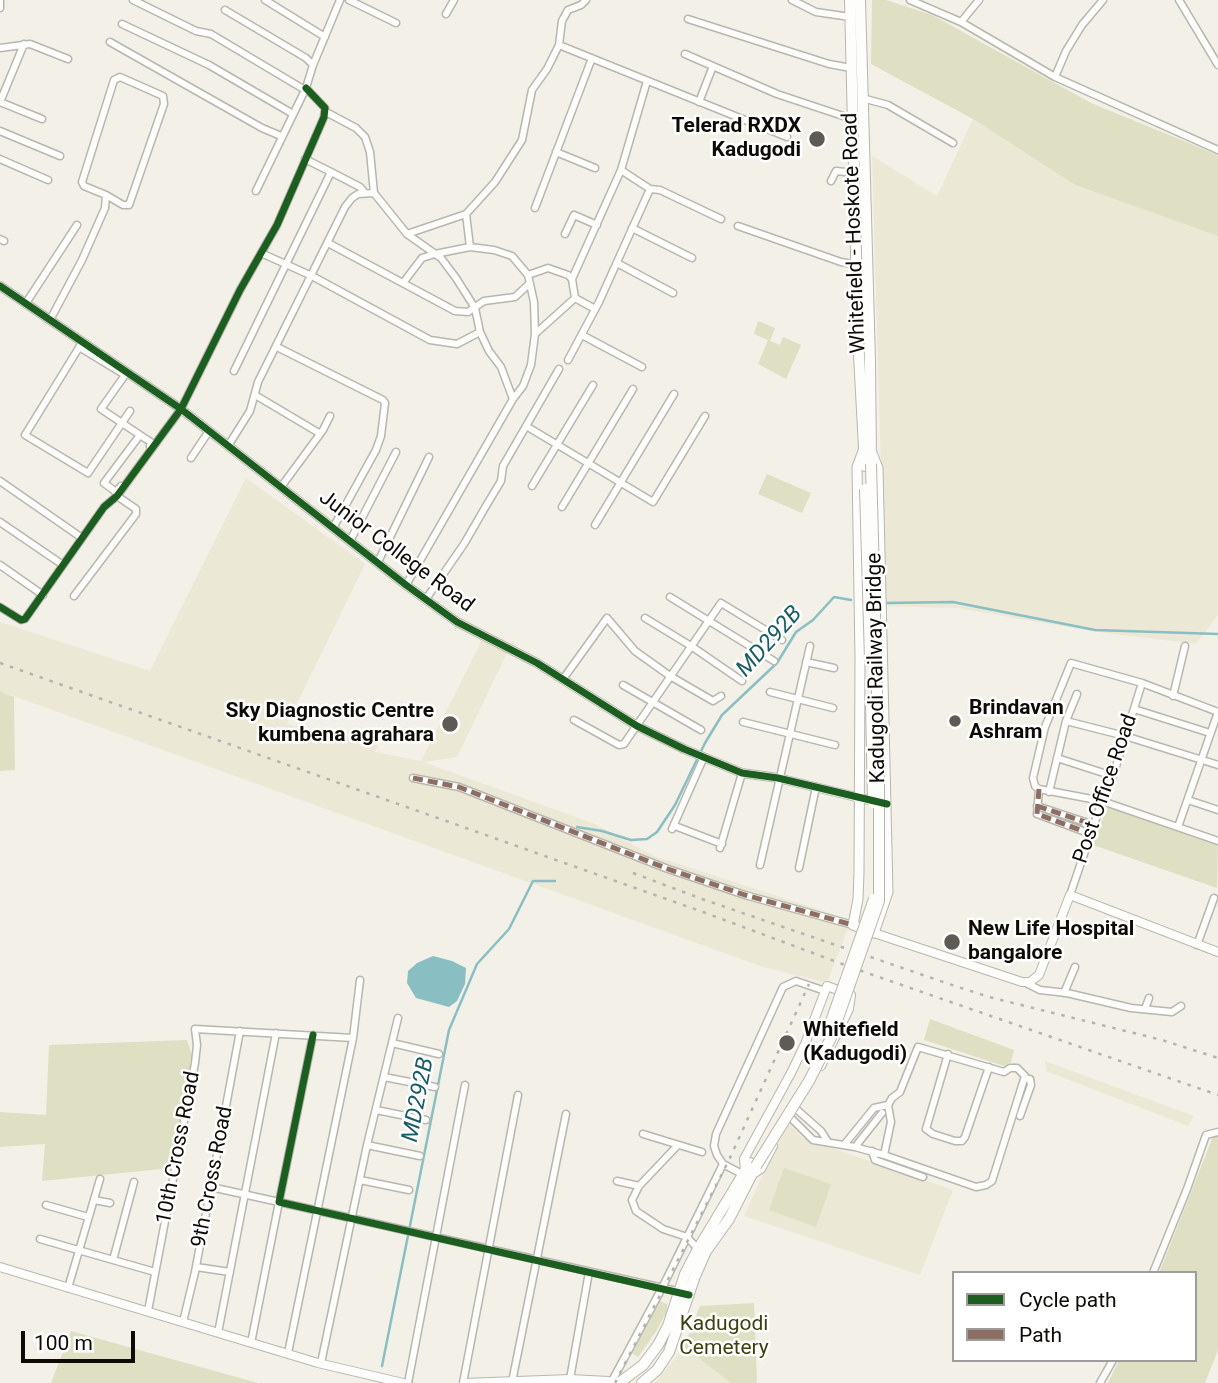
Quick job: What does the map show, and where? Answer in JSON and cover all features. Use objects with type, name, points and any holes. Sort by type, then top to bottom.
[{"type":"main road","name":"Whitefield - Hoskote Road","points":[[850,0],[856,265],[867,452]]},
{"type":"main road","points":[[860,0],[867,265],[867,452],[857,467],[859,886],[853,925],[874,933],[888,892],[887,804],[878,468],[867,452]]},
{"type":"main road","name":"Kadugodi Railway Bridge","points":[[749,1170],[822,1056],[842,1013],[879,901],[879,752],[867,452]]},
{"type":"main road","points":[[642,1383],[657,1370],[669,1352],[698,1249],[749,1170]]},
{"type":"main road","points":[[616,1382],[634,1373],[651,1356],[706,1251],[729,1219],[749,1170]]},
{"type":"street","points":[[0,0],[0,8]]},
{"type":"street","points":[[133,0],[196,32],[211,34],[305,89],[323,104],[326,112],[365,136],[370,152],[374,193],[407,234],[435,254],[456,278],[471,302],[480,332],[489,351],[501,366],[513,399]]},
{"type":"street","points":[[265,0],[325,37]]},
{"type":"street","points":[[256,191],[305,89],[340,0]]},
{"type":"street","points":[[349,0],[396,23]]},
{"type":"street","points":[[446,14],[454,0]]},
{"type":"street","points":[[407,234],[466,214],[495,182],[522,140],[532,90],[559,45],[562,20],[568,10],[586,0]]},
{"type":"street","points":[[792,0],[816,12],[850,17]]},
{"type":"street","points":[[910,0],[961,22],[1055,77],[1218,150]]},
{"type":"street","points":[[961,22],[979,0]]},
{"type":"street","points":[[1055,77],[1066,51],[1082,25],[1103,0]]},
{"type":"street","points":[[1179,0],[1218,65]]},
{"type":"street","points":[[225,10],[306,58],[313,65]]},
{"type":"street","points":[[688,19],[851,68]]},
{"type":"street","points":[[122,24],[209,65],[293,114]]},
{"type":"street","points":[[110,42],[281,136]]},
{"type":"street","points":[[0,48],[24,44],[42,47],[68,59]]},
{"type":"street","points":[[24,44],[0,101],[42,120]]},
{"type":"street","points":[[559,45],[787,137]]},
{"type":"street","points":[[685,54],[777,94],[852,119]]},
{"type":"street","points":[[535,208],[592,58]]},
{"type":"street","points":[[699,103],[713,66]]},
{"type":"street","points":[[120,77],[163,96],[164,104],[129,205],[123,205],[106,195],[84,186],[82,182],[114,80],[120,77]]},
{"type":"street","points":[[575,299],[572,279],[621,170],[647,80]]},
{"type":"street","points":[[862,98],[888,105],[953,143]]},
{"type":"street","points":[[0,607],[23,620],[104,507],[117,496],[181,409],[277,225],[326,112]]},
{"type":"street","points":[[0,131],[60,156]]},
{"type":"street","points":[[556,152],[595,168]]},
{"type":"street","points":[[0,159],[48,180]]},
{"type":"street","points":[[305,159],[360,187],[365,193]]},
{"type":"street","points":[[621,170],[650,189],[660,190],[722,219]]},
{"type":"street","points":[[831,181],[836,171],[854,173]]},
{"type":"street","points":[[234,371],[331,172]]},
{"type":"street","points":[[568,360],[595,309],[650,189]]},
{"type":"street","points":[[228,446],[250,411],[258,382],[345,207],[352,198],[374,193]]},
{"type":"street","points":[[50,320],[105,208],[106,195]]},
{"type":"street","points":[[466,214],[470,247]]},
{"type":"street","points":[[565,234],[573,215],[597,225]]},
{"type":"street","points":[[26,303],[77,225]]},
{"type":"street","points":[[738,226],[856,265],[867,265]]},
{"type":"street","points":[[632,228],[692,258]]},
{"type":"street","points":[[328,243],[454,311],[472,310],[490,299],[515,296],[529,284]]},
{"type":"street","points":[[403,283],[422,258],[435,254],[470,247],[512,256],[528,275],[534,302],[536,334],[527,377],[406,585]]},
{"type":"street","points":[[261,253],[312,276],[430,340],[457,344],[480,332]]},
{"type":"street","points":[[617,263],[673,293]]},
{"type":"street","points":[[528,275],[548,268],[572,279]]},
{"type":"street","points":[[0,299],[3,288]]},
{"type":"street","name":"Junior College Road","points":[[3,288],[98,356],[181,409],[457,622],[537,663],[637,726],[704,757],[742,773],[778,778],[887,804]]},
{"type":"street","points":[[575,299],[595,309]]},
{"type":"street","points":[[536,334],[575,299]]},
{"type":"street","points":[[582,335],[642,367]]},
{"type":"street","points":[[81,344],[25,435],[88,473],[130,411]]},
{"type":"street","points":[[276,347],[385,403],[381,436],[376,450],[333,528]]},
{"type":"street","points":[[98,356],[125,375],[101,409],[122,423],[140,435],[152,443],[116,492],[104,483],[140,435]]},
{"type":"street","points":[[426,599],[464,544],[501,481],[503,466],[559,369]]},
{"type":"street","points":[[533,486],[593,385]]},
{"type":"street","points":[[562,507],[633,389]]},
{"type":"street","points":[[596,525],[674,394]]},
{"type":"street","points":[[255,395],[318,433]]},
{"type":"street","points":[[281,487],[318,433],[323,430],[330,416]]},
{"type":"street","points":[[526,426],[653,502],[705,416]]},
{"type":"street","points":[[191,458],[209,431]]},
{"type":"street","points":[[350,541],[396,452]]},
{"type":"street","points":[[378,562],[429,457]]},
{"type":"street","points":[[0,481],[82,538]]},
{"type":"street","points":[[74,596],[136,514],[136,509],[117,496]]},
{"type":"street","points":[[0,522],[63,565]]},
{"type":"street","points":[[0,565],[43,595]]},
{"type":"street","points":[[670,597],[774,661]]},
{"type":"street","points":[[574,720],[620,745],[628,740],[721,603],[782,640]]},
{"type":"street","points":[[563,679],[607,618],[635,651],[670,676],[713,701],[722,696]]},
{"type":"street","points":[[645,618],[742,681]]},
{"type":"street","points":[[760,864],[810,646]]},
{"type":"street","points":[[1173,696],[1185,646]]},
{"type":"street","points":[[806,662],[834,668]]},
{"type":"street","points":[[1178,827],[1218,712],[1142,683],[1071,663],[1045,727],[1034,771],[1034,782],[1039,789],[1102,801],[1218,841]]},
{"type":"street","name":"Post Office Road","points":[[1070,895],[1113,776],[1142,683]]},
{"type":"street","points":[[623,685],[701,730]]},
{"type":"street","points":[[770,692],[833,708]]},
{"type":"street","points":[[1049,792],[1066,721],[1077,694]]},
{"type":"street","points":[[1134,709],[1210,733]]},
{"type":"street","points":[[1066,721],[1218,765]]},
{"type":"street","points":[[743,722],[835,745]]},
{"type":"street","points":[[704,757],[674,828],[721,846],[742,773]]},
{"type":"street","points":[[1057,758],[1113,776]]},
{"type":"street","points":[[413,778],[459,788],[694,878],[853,925]]},
{"type":"street","points":[[799,868],[816,788]]},
{"type":"street","points":[[1039,789],[1037,814],[1091,834]]},
{"type":"street","points":[[1188,800],[1218,810]]},
{"type":"street","points":[[1037,806],[1094,825]]},
{"type":"street","points":[[1026,983],[1039,975],[1070,895],[1218,952]]},
{"type":"street","points":[[1197,944],[1214,898]]},
{"type":"street","points":[[874,933],[1040,990],[1145,1009],[1172,1012],[1181,1006]]},
{"type":"street","points":[[1064,993],[1075,967]]},
{"type":"street","points":[[288,1353],[353,1038],[360,980]]},
{"type":"street","points":[[749,1170],[744,1159],[791,1073],[825,991],[827,986],[851,995],[849,1009],[829,1054],[761,1169],[749,1170],[723,1164],[715,1150],[716,1134],[783,987],[796,981],[825,991]]},
{"type":"street","points":[[1145,1009],[1149,998]]},
{"type":"street","points":[[321,1363],[367,1145],[398,1018]]},
{"type":"street","name":"10th Cross Road","points":[[148,1311],[195,1063],[195,1029],[240,1031]]},
{"type":"street","points":[[240,1031],[353,1038]]},
{"type":"street","name":"9th Cross Road","points":[[183,1322],[196,1267],[240,1031]]},
{"type":"street","points":[[219,1333],[276,1033]]},
{"type":"street","points":[[251,1343],[313,1035]]},
{"type":"street","points":[[392,1043],[439,1054]]},
{"type":"street","points":[[790,1116],[813,1140],[844,1144],[976,1186],[986,1185],[992,1181],[1025,1079],[1023,1073],[1017,1068],[1004,1072],[918,1047],[900,1092],[888,1105],[891,1122],[884,1155]]},
{"type":"street","points":[[948,1054],[926,1129],[955,1142],[962,1141],[965,1137],[989,1067]]},
{"type":"street","points":[[384,1077],[435,1087]]},
{"type":"street","points":[[1020,1116],[1031,1085],[1030,1079],[1025,1079]]},
{"type":"street","points":[[0,1267],[321,1363],[406,1383],[465,1085]]},
{"type":"street","points":[[518,1095],[463,1383],[570,1379],[616,1382],[723,1164]]},
{"type":"street","points":[[844,1144],[874,1108],[888,1105]]},
{"type":"street","points":[[795,1108],[821,1131],[828,1142]]},
{"type":"street","points":[[376,1110],[426,1120]]},
{"type":"street","points":[[855,1147],[882,1113]]},
{"type":"street","points":[[512,1382],[566,1114]]},
{"type":"street","points":[[1154,1271],[1206,1135],[1218,1132]]},
{"type":"street","points":[[643,1134],[702,1152]]},
{"type":"street","points":[[678,1144],[639,1186],[632,1200],[636,1211],[663,1229],[687,1237],[698,1249]]},
{"type":"street","points":[[367,1145],[421,1156]]},
{"type":"street","points":[[872,1152],[875,1160],[923,1177]]},
{"type":"street","points":[[68,1287],[100,1179]]},
{"type":"street","points":[[360,1180],[410,1190]]},
{"type":"street","points":[[113,1259],[134,1181]]},
{"type":"street","points":[[617,1181],[639,1186]]},
{"type":"street","points":[[211,1187],[684,1293]]},
{"type":"street","points":[[94,1200],[110,1203]]},
{"type":"street","points":[[46,1205],[89,1217]]},
{"type":"street","points":[[40,1239],[155,1272]]},
{"type":"street","points":[[196,1267],[230,1272]]},
{"type":"street","points":[[570,1379],[589,1272]]},
{"type":"street","points":[[1100,1383],[1112,1362]]},
{"type":"shaded area","points":[[973,119],[1075,185],[1218,236],[1218,615],[1196,644],[1091,631],[957,608],[885,606],[872,156],[937,196]]},
{"type":"shaded area","points":[[246,478],[365,564],[287,724],[378,745],[375,752],[421,761],[482,640],[507,653],[457,757],[423,762],[595,824],[654,856],[851,920],[827,983],[760,966],[0,691],[0,622],[150,671]]},
{"type":"shaded area","points":[[1045,1061],[1194,1116],[1188,1126],[1046,1071]]},
{"type":"shaded area","points":[[787,1122],[803,1138],[953,1190],[920,1275],[744,1216]]},
{"type":"shaded area","points":[[684,1347],[731,1383],[655,1383]]},
{"type":"green space","points":[[872,0],[886,0],[932,15],[1091,103],[1218,155],[1218,236],[1075,185],[973,119],[871,64]]},
{"type":"green space","points":[[758,321],[775,328],[770,341],[780,345],[783,337],[801,345],[786,379],[758,364],[768,340],[754,334]]},
{"type":"green space","points":[[767,474],[811,493],[802,513],[758,494]]},
{"type":"green space","points":[[0,691],[14,697],[15,770],[0,771]]},
{"type":"green space","points":[[1107,807],[1218,846],[1217,888],[1093,845]]},
{"type":"green space","points":[[930,1019],[1014,1050],[1011,1062],[1004,1066],[924,1040]]},
{"type":"green space","points":[[187,1040],[192,1056],[171,1168],[42,1181],[45,1144],[0,1147],[0,1112],[46,1115],[49,1045]]},
{"type":"green space","points":[[1214,1134],[1218,1136],[1218,1350],[1205,1383],[1108,1383],[1118,1362],[1197,1362],[1197,1271],[1160,1271]]},
{"type":"green space","points":[[784,1168],[831,1184],[816,1227],[769,1210]]},
{"type":"green space","points":[[658,1300],[667,1304],[667,1311],[638,1357],[630,1352]]},
{"type":"green space","name":"Kadugodi Cemetery","points":[[754,1303],[756,1383],[731,1383],[684,1347],[700,1306]]},
{"type":"green space","points":[[71,1331],[258,1383],[51,1383]]},
{"type":"water","points":[[433,956],[466,968],[465,984],[457,1001],[449,1007],[416,998],[407,983],[408,971],[417,963]]},
{"type":"waterway","name":"MD292B","points":[[577,827],[631,840],[647,839],[657,832],[675,805],[705,743],[722,715],[777,663],[796,632],[813,620],[834,597],[851,600]]},
{"type":"waterway","name":"MD292B","points":[[885,603],[953,602],[1095,630],[1218,634]]},
{"type":"waterway","name":"MD292B","points":[[382,1366],[449,1030],[477,964],[509,929],[533,881],[555,881]]},
{"type":"railway","points":[[0,663],[703,912],[853,968],[1218,1095]]},
{"type":"railway","points":[[633,873],[989,997],[1162,1040],[1218,1058]]},
{"type":"railway","points":[[615,1383],[729,1160],[809,984]]},
{"type":"marked path","points":[[413,778],[459,787],[668,869],[745,895],[853,925]]},
{"type":"marked path","points":[[1039,789],[1037,814],[1091,834]]},
{"type":"marked path","points":[[1037,806],[1094,825]]},
{"type":"cycle path","points":[[0,607],[21,620],[25,619],[104,507],[117,496],[181,409],[240,290],[277,225],[324,117],[325,108],[306,88]]},
{"type":"cycle path","points":[[0,286],[181,409],[457,622],[537,663],[637,726],[684,749],[742,773],[778,778],[887,804]]},
{"type":"cycle path","points":[[313,1035],[279,1202],[689,1295]]},
{"type":"place","name":"Telerad RXDX Kadugodi","points":[[817,139]]},
{"type":"place","name":"Brindavan Ashram","points":[[955,721]]},
{"type":"place","name":"Sky Diagnostic Centre kumbena agrahara","points":[[450,724]]},
{"type":"place","name":"New Life Hospital bangalore","points":[[952,942]]},
{"type":"place","name":"Whitefield (Kadugodi)","points":[[787,1043]]}]
